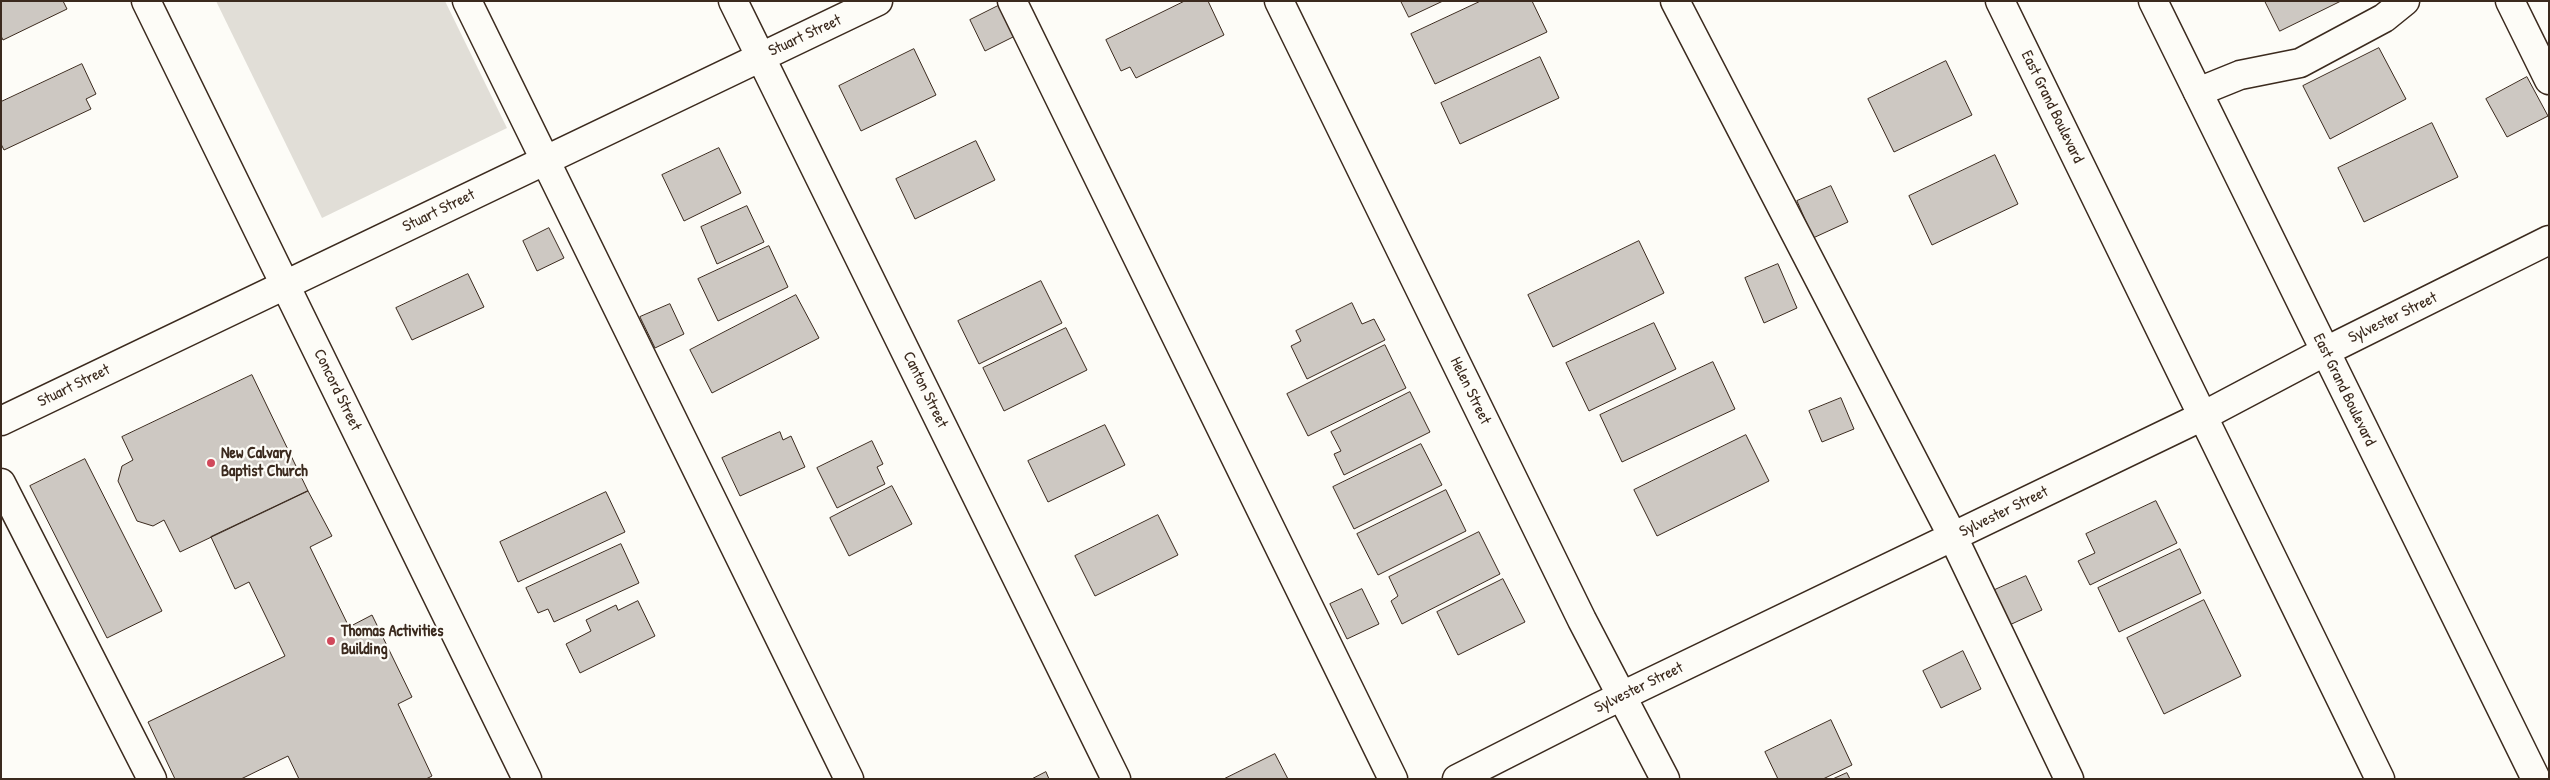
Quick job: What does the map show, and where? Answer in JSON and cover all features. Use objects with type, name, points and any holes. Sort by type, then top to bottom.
[{"type":"street","name":"Concord Street","points":[[146,1],[528,779]]},
{"type":"street","points":[[467,1],[849,779]]},
{"type":"street","name":"Canton Street","points":[[733,1],[1116,779]]},
{"type":"street","name":"Stuart Street","points":[[1,420],[878,1]]},
{"type":"street","points":[[1012,1],[1393,779]]},
{"type":"street","name":"Helen Street","points":[[1279,1],[1622,696],[1666,779]]},
{"type":"street","points":[[1675,1],[1953,537],[2070,779]]},
{"type":"street","name":"East Grand Boulevard","points":[[2000,1],[2380,779]]},
{"type":"street","name":"East Grand Boulevard","points":[[2153,1],[2324,352],[2536,779]]},
{"type":"street","points":[[2198,92],[2240,75],[2300,63],[2384,18],[2405,1]]},
{"type":"street","points":[[2510,1],[2549,80]]},
{"type":"street","name":"Sylvester Street","points":[[1457,779],[1622,696],[2203,416],[2324,352],[2549,240]]},
{"type":"street","points":[[1,483],[120,691],[152,779]]},
{"type":"shaded area","points":[[216,1],[445,1],[507,128],[322,218]]},
{"type":"building","points":[[1,1],[63,1],[67,9],[3,40],[1,36]]},
{"type":"building","points":[[1185,1],[1208,1],[1224,35],[1136,78],[1130,67],[1121,71],[1106,40]]},
{"type":"building","points":[[1401,1],[1443,1],[1409,17]]},
{"type":"building","points":[[1481,1],[1532,1],[1547,32],[1435,84],[1411,34]]},
{"type":"building","points":[[2265,1],[2341,1],[2280,31]]},
{"type":"building","points":[[1002,4],[1017,35],[985,51],[970,20]]},
{"type":"building","points":[[2379,48],[2406,99],[2330,139],[2303,86]]},
{"type":"building","points":[[914,49],[936,95],[861,131],[839,86]]},
{"type":"building","points":[[1540,57],[1559,98],[1460,144],[1441,103]]},
{"type":"building","points":[[1946,61],[1972,115],[1894,152],[1868,99]]},
{"type":"building","points":[[82,64],[96,94],[86,99],[91,109],[4,150],[1,144],[1,102]]},
{"type":"building","points":[[2527,77],[2548,116],[2507,137],[2486,99]]},
{"type":"building","points":[[2432,123],[2458,177],[2364,222],[2338,168]]},
{"type":"building","points":[[976,141],[995,180],[915,219],[896,179]]},
{"type":"building","points":[[719,148],[741,193],[684,221],[662,175]]},
{"type":"building","points":[[1995,155],[2018,204],[1932,245],[1909,196]]},
{"type":"building","points":[[1831,186],[1848,222],[1813,238],[1797,201]]},
{"type":"building","points":[[747,206],[764,242],[717,264],[701,227]]},
{"type":"building","points":[[549,228],[564,258],[537,271],[523,241]]},
{"type":"building","points":[[1639,241],[1664,293],[1553,347],[1528,295]]},
{"type":"building","points":[[769,246],[788,287],[718,321],[698,279]]},
{"type":"building","points":[[1778,264],[1797,308],[1764,323],[1745,278]]},
{"type":"building","points":[[468,274],[484,307],[412,340],[396,308]]},
{"type":"building","points":[[1041,281],[1062,323],[979,364],[958,321]]},
{"type":"building","points":[[796,295],[819,338],[712,393],[690,350]]},
{"type":"building","points":[[1352,303],[1362,324],[1374,319],[1385,340],[1307,379],[1291,346],[1301,341],[1296,331]]},
{"type":"building","points":[[670,304],[684,334],[655,348],[640,317]]},
{"type":"building","points":[[1654,323],[1676,369],[1589,411],[1566,363]]},
{"type":"building","points":[[1066,328],[1087,370],[1004,411],[983,368]]},
{"type":"building","points":[[1385,345],[1406,388],[1308,436],[1287,394]]},
{"type":"building","points":[[1713,362],[1735,409],[1622,462],[1600,415]]},
{"type":"building","name":"New Calvary Baptist Church","points":[[252,375],[308,491],[180,552],[164,520],[153,526],[137,521],[118,481],[122,466],[133,460],[122,437]]},
{"type":"building","points":[[1410,392],[1430,432],[1344,475],[1334,454],[1341,451],[1331,432]]},
{"type":"building","points":[[1841,398],[1854,429],[1822,442],[1809,411]]},
{"type":"building","points":[[1105,425],[1125,465],[1048,502],[1028,461]]},
{"type":"building","points":[[780,432],[783,440],[791,436],[805,467],[740,496],[722,458]]},
{"type":"building","points":[[1746,435],[1769,481],[1657,536],[1634,490]]},
{"type":"building","points":[[872,441],[883,464],[877,467],[885,484],[837,508],[817,468]]},
{"type":"building","points":[[1421,444],[1442,485],[1354,529],[1333,487]]},
{"type":"building","points":[[85,459],[162,611],[107,638],[30,486]]},
{"type":"building","points":[[892,486],[912,524],[849,556],[830,518]]},
{"type":"building","points":[[1446,490],[1466,531],[1378,575],[1357,534]]},
{"type":"building","name":"Thomas Activities Building","points":[[308,491],[332,536],[310,547],[349,627],[372,615],[412,697],[398,704],[432,776],[426,779],[299,779],[288,756],[241,779],[175,779],[148,722],[285,656],[249,582],[235,589],[211,537]]},
{"type":"building","points":[[606,492],[625,532],[518,582],[500,542]]},
{"type":"building","points":[[2156,501],[2177,543],[2090,585],[2078,561],[2095,553],[2086,534]]},
{"type":"building","points":[[1158,515],[1178,555],[1095,596],[1075,556]]},
{"type":"building","points":[[1479,532],[1500,574],[1402,624],[1391,601],[1398,596],[1389,577]]},
{"type":"building","points":[[621,544],[639,583],[554,622],[548,609],[538,613],[526,588]]},
{"type":"building","points":[[2180,549],[2201,593],[2119,632],[2098,588]]},
{"type":"building","points":[[2026,576],[2042,610],[2003,628],[1988,593]]},
{"type":"building","points":[[1503,579],[1525,622],[1458,655],[1437,612]]},
{"type":"building","points":[[1362,589],[1379,624],[1347,639],[1330,604]]},
{"type":"building","points":[[2204,600],[2241,676],[2164,714],[2127,638]]},
{"type":"building","points":[[638,601],[655,636],[580,673],[566,644],[591,631],[586,620],[616,605],[618,610]]},
{"type":"building","points":[[1963,651],[1981,689],[1941,708],[1923,671]]},
{"type":"building","points":[[1831,720],[1852,765],[1823,779],[1778,779],[1765,752]]},
{"type":"building","points":[[1275,754],[1288,779],[1224,779]]},
{"type":"building","points":[[1046,772],[1049,779],[1032,779]]},
{"type":"building","points":[[1847,773],[1850,779],[1833,779]]},
{"type":"place","name":"New Calvary Baptist Church","points":[[211,463]]},
{"type":"place","name":"Thomas Activities Building","points":[[331,641]]}]
